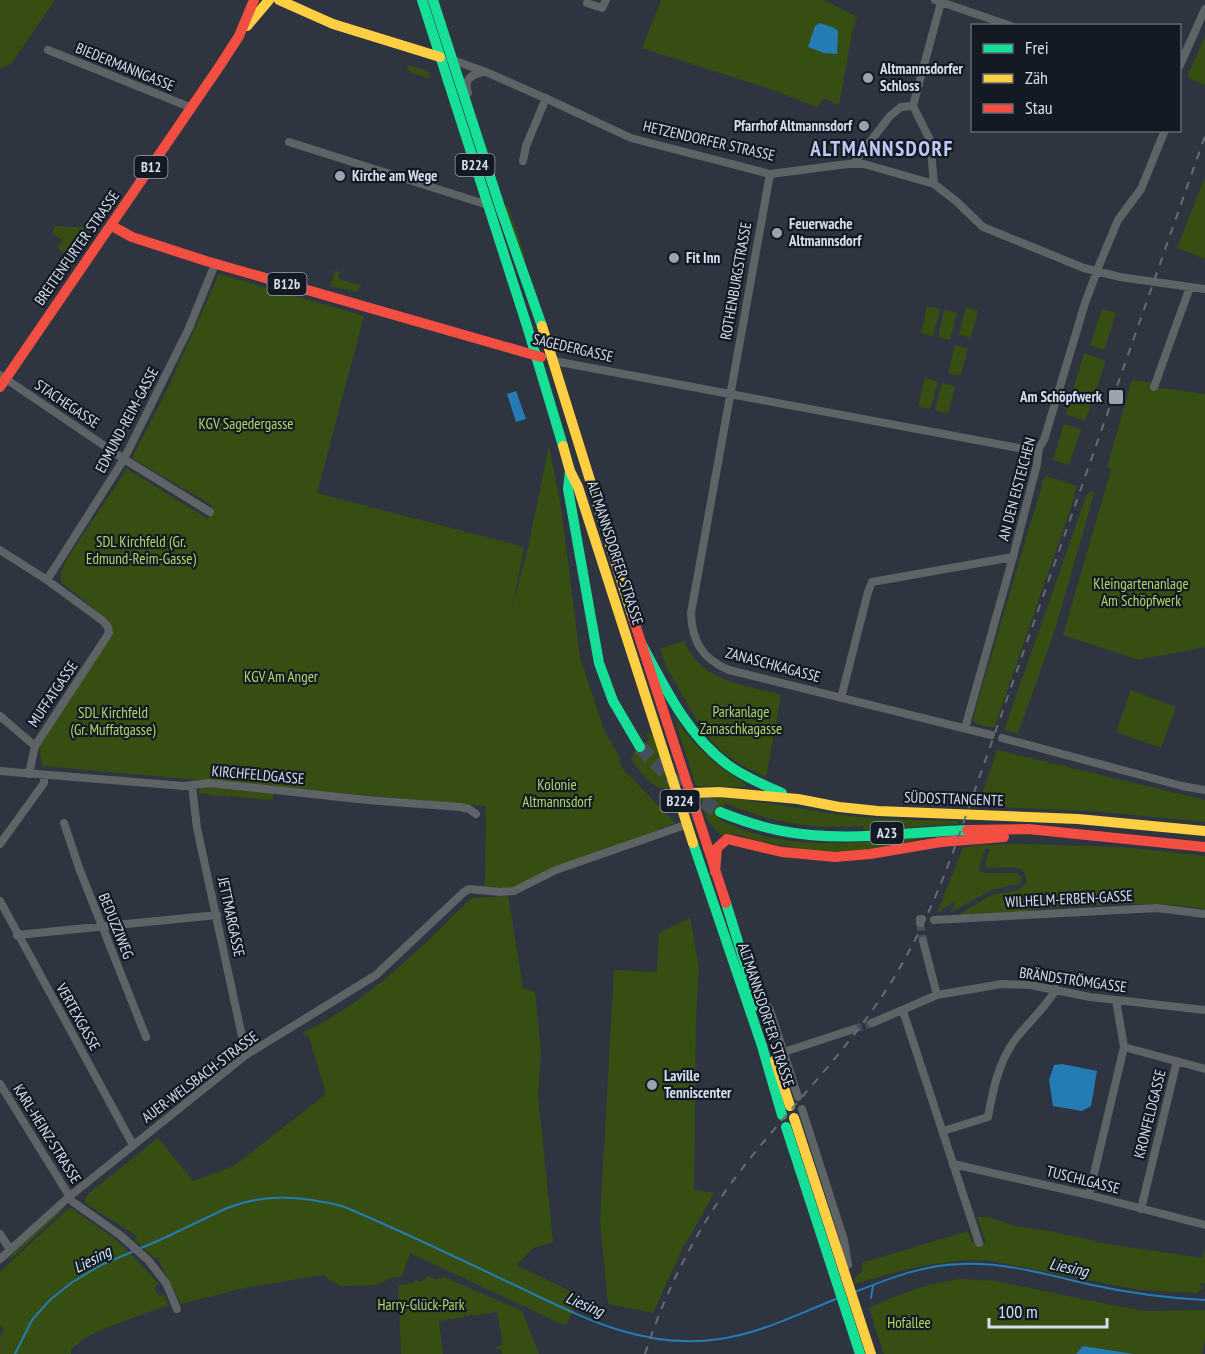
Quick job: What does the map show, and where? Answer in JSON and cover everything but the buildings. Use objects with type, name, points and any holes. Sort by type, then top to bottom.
[{"type":"main road","name":"BREITENFURTER STRASSE","points":[[239,36],[254,0]]},
{"type":"main road","name":"BREITENFURTER STRASSE","points":[[2,380],[112,226],[239,36],[269,0]]},
{"type":"main road","name":"HETZENDORFER STRASSE","points":[[279,0],[333,24],[440,57]]},
{"type":"main road","name":"ALTMANNSDORFER STRASSE","points":[[422,0],[570,471],[578,487],[762,1046],[782,1115]]},
{"type":"main road","name":"ALTMANNSDORFER STRASSE","points":[[433,0],[554,361],[590,484],[790,1106]]},
{"type":"main road","name":"SAGEDERGASSE","points":[[112,226],[158,246],[215,264],[554,361]]},
{"type":"main road","points":[[570,471],[568,489],[595,650],[601,673],[613,702],[640,747]]},
{"type":"main road","points":[[642,645],[677,711],[703,745],[742,775],[798,799]]},
{"type":"main road","name":"SÜDOSTTANGENTE","points":[[689,795],[703,792],[798,799],[839,807],[878,811],[1078,819],[1205,831]]},
{"type":"main road","points":[[682,806],[689,795]]},
{"type":"main road","name":"SÜDOSTTANGENTE","points":[[720,812],[759,827],[812,836],[991,829],[1045,830],[1205,846]]},
{"type":"main road","points":[[715,872],[716,847],[721,841],[727,839],[782,852],[835,857],[969,839],[1045,837],[1057,833]]},
{"type":"main road","points":[[790,1122],[843,1273],[853,1310],[860,1354]]},
{"type":"main road","points":[[853,1310],[871,1354]]},
{"type":"street","points":[[587,3],[602,8],[606,0]]},
{"type":"street","points":[[934,184],[930,140],[912,106],[940,0],[1006,24]]},
{"type":"street","points":[[1181,60],[1205,9]]},
{"type":"street","name":"BIEDERMANNGASSE","points":[[48,50],[192,108]]},
{"type":"street","name":"HETZENDORFER STRASSE","points":[[440,57],[452,59],[486,72],[631,138],[770,174],[864,164],[934,184],[956,201],[982,227],[1097,272]]},
{"type":"street","name":"ALTMANNSDORFER STRASSE","points":[[472,122],[475,113],[466,83],[472,75],[486,72]]},
{"type":"street","points":[[523,161],[526,146],[546,98]]},
{"type":"street","points":[[853,164],[890,116],[901,107],[912,106]]},
{"type":"street","name":"AN DEN EISTEICHEN","points":[[965,728],[1013,557],[1037,464],[1039,447],[1044,440],[1085,303],[1118,220],[1141,189],[1164,132]]},
{"type":"street","points":[[289,142],[488,205]]},
{"type":"street","name":"ROTHENBURGSTRASSE","points":[[729,394],[770,174]]},
{"type":"street","name":"EDMUND-REIM-GASSE","points":[[47,580],[124,459],[184,338],[215,264]]},
{"type":"street","points":[[1097,272],[1205,289]]},
{"type":"street","points":[[1154,387],[1190,287]]},
{"type":"street","name":"SAGEDERGASSE","points":[[554,361],[1029,450],[1039,447]]},
{"type":"street","name":"STACHEGASSE","points":[[2,380],[210,512]]},
{"type":"street","name":"ZANASCHKAGASSE","points":[[729,394],[691,613],[695,641],[709,659],[729,670],[991,735]]},
{"type":"street","points":[[0,550],[47,580]]},
{"type":"street","points":[[841,698],[867,592],[872,582],[1013,557]]},
{"type":"street","name":"MUFFATGASSE","points":[[29,774],[34,746],[109,633],[103,621],[47,580]]},
{"type":"street","points":[[0,717],[34,746]]},
{"type":"street","points":[[1002,738],[1182,786],[1205,790]]},
{"type":"street","name":"KIRCHFELDGASSE","points":[[0,771],[192,786],[216,783],[367,800],[460,807],[476,814]]},
{"type":"street","points":[[0,844],[44,783],[44,775]]},
{"type":"street","name":"JETTMARGASSE","points":[[192,786],[197,828],[246,1055]]},
{"type":"street","name":"BEDUZZIWEG","points":[[64,823],[79,868],[146,1037]]},
{"type":"street","name":"AUER-WELSBACH-STRASSE","points":[[0,1259],[9,1248],[70,1196],[246,1055],[376,975],[464,892],[469,889],[514,891],[556,870],[688,824]]},
{"type":"street","name":"VERTEXGASSE","points":[[0,901],[133,1145]]},
{"type":"street","name":"WILHELM-ERBEN-GASSE","points":[[934,920],[1157,908],[1205,914]]},
{"type":"street","points":[[18,935],[217,915]]},
{"type":"street","points":[[923,941],[937,995]]},
{"type":"street","name":"BRÄNDSTRÖMGASSE","points":[[872,1023],[937,995],[1002,984],[1030,985],[1116,1000],[1205,1010]]},
{"type":"street","name":"ALTMANNSDORFER STRASSE","points":[[752,987],[770,1010],[798,1096]]},
{"type":"street","points":[[943,1131],[988,1117],[995,1081],[1007,1052],[1049,1001],[1056,989]]},
{"type":"street","points":[[1089,1195],[1124,1047],[1116,1000]]},
{"type":"street","points":[[903,1011],[979,1243]]},
{"type":"street","points":[[784,1052],[854,1029]]},
{"type":"street","points":[[1124,1047],[1205,1069]]},
{"type":"street","name":"KRONFELDGASSE","points":[[1141,1209],[1177,1061]]},
{"type":"street","name":"KARL-HEINZ-STRASSE","points":[[0,1084],[73,1202],[127,1241],[148,1260],[166,1283],[177,1310]]},
{"type":"street","points":[[802,1108],[844,1240],[843,1273]]},
{"type":"street","name":"TUSCHLGASSE","points":[[954,1164],[1205,1225]]},
{"type":"street","points":[[0,1234],[9,1248]]},
{"type":"green space","points":[[0,0],[55,0],[11,64],[0,69]]},
{"type":"green space","points":[[661,0],[824,0],[857,17],[851,34],[839,105],[823,98],[818,107],[767,88],[642,48]]},
{"type":"green space","points":[[1205,36],[1205,85],[1187,77]]},
{"type":"green space","points":[[408,65],[428,71],[431,79],[411,73],[407,68]]},
{"type":"green space","points":[[1205,177],[1205,259],[1177,248]]},
{"type":"green space","points":[[508,206],[526,259],[524,260],[505,207]]},
{"type":"green space","points":[[55,226],[89,228],[89,235],[74,260],[57,248],[63,240],[52,233]]},
{"type":"green space","points":[[335,270],[340,272],[338,279],[360,285],[363,281],[357,292],[330,286]]},
{"type":"green space","points":[[219,274],[364,316],[317,493],[524,547],[512,609],[528,548],[549,446],[561,507],[580,657],[604,730],[619,756],[622,768],[675,823],[513,888],[485,888],[486,806],[43,766],[39,749],[40,742],[111,626],[107,619],[61,582],[61,573],[66,560],[127,469],[208,519],[212,505],[132,458],[168,388]]},
{"type":"green space","points":[[927,306],[940,309],[933,336],[921,333]]},
{"type":"green space","points":[[966,307],[978,311],[971,338],[959,334]]},
{"type":"green space","points":[[1102,309],[1116,313],[1104,350],[1090,345]]},
{"type":"green space","points":[[944,310],[957,313],[950,340],[938,337]]},
{"type":"green space","points":[[955,345],[968,349],[960,376],[948,373]]},
{"type":"green space","points":[[1084,353],[1106,361],[1085,421],[1066,414]]},
{"type":"green space","points":[[925,378],[938,382],[930,409],[918,406]]},
{"type":"green space","name":"Kleingartenanlage Am Schöpfwerk","points":[[1132,380],[1153,383],[1154,387],[1205,394],[1205,647],[1139,660],[1063,635],[1111,470],[1107,467]]},
{"type":"green space","points":[[942,383],[955,386],[948,414],[935,410]]},
{"type":"green space","points":[[1064,424],[1081,429],[1069,465],[1053,460]]},
{"type":"green space","points":[[1047,476],[1077,486],[1074,499],[994,728],[977,724],[973,720],[976,707],[1044,478]]},
{"type":"green space","points":[[1090,491],[1094,492],[1092,501],[1054,633],[1018,733],[1004,730],[1087,494]]},
{"type":"green space","name":"Parkanlage Zanaschkagasse","points":[[684,641],[691,654],[712,673],[738,684],[781,695],[766,777],[741,765],[720,750],[703,731],[666,666],[660,649]]},
{"type":"green space","points":[[1131,690],[1176,707],[1161,748],[1116,732]]},
{"type":"green space","points":[[674,717],[706,755],[746,784],[745,787],[696,786]]},
{"type":"green space","points":[[649,733],[655,737],[671,788],[665,789],[653,784],[631,759],[635,752],[650,740],[646,735]]},
{"type":"green space","points":[[997,750],[1205,800],[1205,822],[1091,811],[978,806]]},
{"type":"green space","points":[[206,785],[273,791],[273,800],[223,794],[220,796],[207,793],[197,794],[201,787]]},
{"type":"green space","points":[[700,797],[753,801],[856,817],[958,821],[958,824],[864,830],[863,826],[809,825],[776,820],[725,803],[717,818],[743,830],[797,841],[854,842],[939,835],[865,850],[821,853],[736,834],[721,835],[707,820]]},
{"type":"green space","points":[[980,845],[1123,847],[1205,856],[1205,909],[1161,904],[1117,904],[1029,909],[1026,912],[982,916],[973,913],[957,916],[991,895],[1019,890],[1027,882],[1021,869],[987,868],[985,864],[990,849],[985,849],[978,870],[985,873],[1017,873],[1022,878],[1019,884],[991,890],[950,913],[956,903],[953,902],[937,913],[963,848]]},
{"type":"green space","points":[[508,896],[523,988],[535,992],[541,1052],[538,1096],[553,1242],[533,1248],[516,1265],[579,1295],[567,1324],[564,1325],[410,1253],[402,1276],[376,1285],[341,1286],[322,1275],[244,1288],[181,1304],[157,1257],[154,1258],[135,1240],[137,1236],[86,1204],[87,1195],[158,1138],[193,1181],[234,1166],[326,1094],[309,1037],[302,1033],[349,1006],[371,990],[413,955],[471,898]]},
{"type":"green space","name":"Laville Tenniscenter","points":[[690,918],[699,967],[696,1017],[694,1190],[714,1193],[683,1247],[653,1313],[608,1304],[600,1220],[614,970],[657,972],[659,933]]},
{"type":"green space","points":[[69,1208],[119,1242],[159,1284],[154,1288],[159,1296],[164,1294],[168,1305],[85,1338],[71,1349],[71,1354],[0,1354],[0,1338],[4,1329],[0,1325],[0,1272]]},
{"type":"green space","points":[[59,1210],[61,1212],[12,1258],[8,1258]]},
{"type":"green space","points":[[977,1217],[988,1217],[1015,1226],[1050,1231],[1107,1244],[1202,1258],[1205,1249],[1205,1284],[1198,1282],[1203,1288],[1196,1293],[1139,1290],[986,1260],[968,1260],[920,1267],[855,1284],[854,1279],[863,1270],[861,1263],[968,1231],[972,1242],[986,1243]]},
{"type":"green space","name":"Harry-Glück-Park","points":[[428,1276],[436,1279],[444,1277],[522,1311],[539,1354],[502,1354],[501,1349],[496,1349],[495,1347],[503,1345],[497,1312],[473,1316],[471,1314],[467,1317],[465,1315],[439,1321],[443,1354],[401,1354],[398,1286],[417,1280],[418,1282],[423,1281]]},
{"type":"green space","name":"Hofallee","points":[[957,1279],[996,1281],[1147,1311],[1205,1310],[1205,1339],[1202,1354],[1134,1354],[1083,1346],[1076,1354],[884,1354],[869,1308],[912,1290]]},
{"type":"water","points":[[820,23],[838,31],[837,54],[824,53],[808,47],[815,26]]},
{"type":"water","points":[[516,391],[526,419],[516,422],[507,394]]},
{"type":"water","points":[[1062,1064],[1097,1071],[1091,1106],[1082,1111],[1053,1106],[1049,1080],[1054,1065]]},
{"type":"water","points":[[1083,1346],[1134,1354],[1076,1354]]},
{"type":"waterway","name":"Liesing","points":[[15,1354],[32,1320],[50,1300],[71,1283],[101,1265],[227,1208],[270,1198],[298,1198],[342,1206],[584,1317],[636,1335],[663,1340],[691,1341],[735,1336],[779,1322],[836,1299]]},
{"type":"waterway","name":"Liesing","points":[[855,1292],[894,1277],[933,1267],[977,1264],[1027,1270],[1134,1293],[1205,1300]]},
{"type":"waterway","points":[[871,1298],[873,1286]]},
{"type":"tunnel","points":[[640,747],[680,787],[720,812]]},
{"type":"tunnel","points":[[920,923],[923,941]]},
{"type":"tunnel","points":[[854,1029],[872,1023]]},
{"type":"railway","points":[[645,1354],[673,1283],[709,1216],[738,1174],[876,1005],[899,969],[928,913],[952,855],[1205,136]]},
{"type":"traffic: fast","points":[[422,0],[527,326],[563,446]]},
{"type":"traffic: fast","points":[[433,0],[500,207],[542,326]]},
{"type":"traffic: fast","points":[[570,471],[568,489],[599,663],[613,701],[640,747]]},
{"type":"traffic: fast","points":[[642,645],[679,710],[701,740],[734,769],[782,793]]},
{"type":"traffic: fast","points":[[720,812],[774,829],[828,836],[874,836],[967,830]]},
{"type":"traffic: fast","points":[[693,843],[762,1046],[782,1115]]},
{"type":"traffic: fast","points":[[726,903],[758,1006]]},
{"type":"traffic: fast","points":[[786,1127],[860,1354]]},
{"type":"traffic: slow","points":[[247,26],[269,0]]},
{"type":"traffic: slow","points":[[279,0],[333,24],[440,57]]},
{"type":"traffic: slow","points":[[542,326],[633,618]]},
{"type":"traffic: slow","points":[[563,446],[693,843]]},
{"type":"traffic: slow","points":[[682,806],[687,797],[694,793],[719,792],[798,799],[839,807],[878,811],[1078,819],[1205,831]]},
{"type":"traffic: slow","points":[[775,1060],[790,1106]]},
{"type":"traffic: slow","points":[[794,1118],[871,1354]]},
{"type":"traffic: jam","points":[[0,387],[219,67],[239,36],[254,0]]},
{"type":"traffic: jam","points":[[112,226],[132,237],[206,261],[541,357]]},
{"type":"traffic: jam","points":[[633,618],[726,903]]},
{"type":"traffic: jam","points":[[967,830],[1028,829],[1205,847]]},
{"type":"traffic: jam","points":[[715,872],[717,848],[727,839],[782,852],[835,857],[870,854],[941,842],[1004,837]]},
{"type":"place","name":"Altmannsdorfer Schloss","points":[[868,78]]},
{"type":"place","name":"Pfarrhof Altmannsdorf","points":[[864,126]]},
{"type":"place","name":"Kirche am Wege","points":[[340,176]]},
{"type":"place","name":"Feuerwache Altmannsdorf","points":[[777,233]]},
{"type":"place","name":"Fit Inn","points":[[674,258]]},
{"type":"place","name":"Am Schöpfwerk","points":[[1116,397]]},
{"type":"place","name":"Laville Tenniscenter","points":[[652,1085]]},
{"type":"district","name":"ALTMANNSDORF","points":[[882,149]]},
{"type":"park label","name":"KGV Sagedergasse","points":[[246,424]]},
{"type":"park label","name":"SDL Kirchfeld (Gr. Edmund-Reim-Gasse)","points":[[141,550]]},
{"type":"park label","name":"KGV Am Anger","points":[[281,677]]},
{"type":"park label","name":"SDL Kirchfeld (Gr. Muffatgasse)","points":[[113,722]]},
{"type":"park label","name":"Kolonie Altmannsdorf","points":[[557,794]]}]
